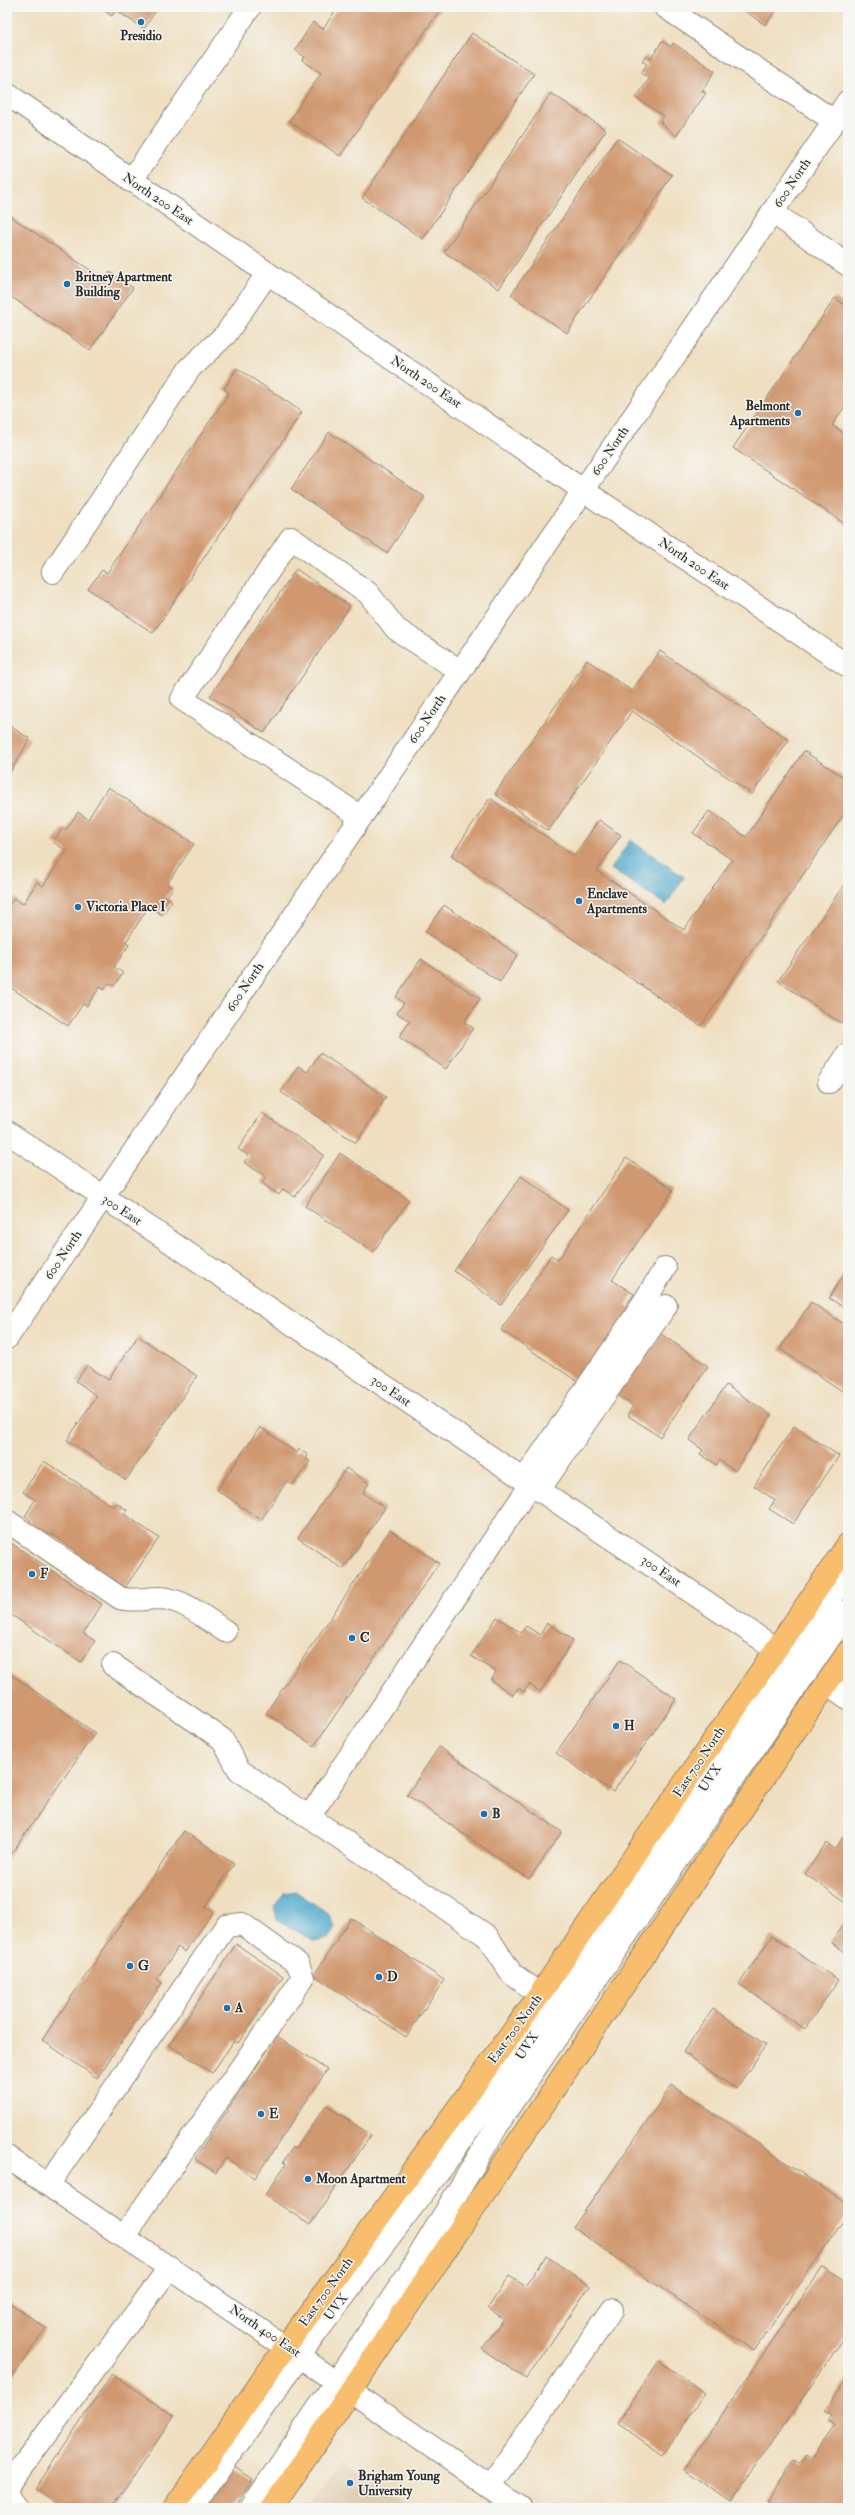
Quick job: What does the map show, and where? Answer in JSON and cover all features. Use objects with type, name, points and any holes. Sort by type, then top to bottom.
[{"type":"main road","name":"East 700 North","points":[[174,2508],[293,2351],[540,1994],[848,1544]]},
{"type":"main road","points":[[272,2508],[344,2385],[848,1652]]},
{"type":"street","points":[[131,181],[250,7]]},
{"type":"street","points":[[665,7],[834,121]]},
{"type":"street","name":"North 200 East","points":[[7,94],[131,181],[584,490],[848,666]]},
{"type":"street","name":"600 North","points":[[7,1338],[848,101]]},
{"type":"street","points":[[772,212],[848,265]]},
{"type":"street","points":[[53,572],[190,368],[226,334],[267,274]]},
{"type":"street","points":[[361,817],[182,699],[291,538],[368,594],[396,629],[460,672]]},
{"type":"street","points":[[829,1082],[848,1054]]},
{"type":"street","name":"300 East","points":[[7,1132],[776,1649]]},
{"type":"street","points":[[309,1817],[531,1485],[665,1268]]},
{"type":"street","points":[[531,1485],[666,1306]]},
{"type":"street","points":[[7,1521],[120,1598],[132,1601],[159,1598],[172,1600],[188,1606],[225,1632]]},
{"type":"street","name":"UVX","points":[[192,2508],[293,2351],[447,2161],[848,1574]]},
{"type":"street","name":"UVX","points":[[251,2508],[344,2385],[407,2276],[508,2108],[848,1611]]},
{"type":"street","points":[[113,1665],[222,1738],[239,1770],[487,1936],[512,1974],[540,1994]]},
{"type":"street","points":[[827,1683],[848,1698]]},
{"type":"street","points":[[48,2185],[226,1926],[242,1924],[298,1964],[303,1978],[124,2236]]},
{"type":"street","name":"North 400 East","points":[[7,2157],[344,2385],[521,2508]]},
{"type":"street","points":[[7,2487],[170,2267]]},
{"type":"street","points":[[490,2487],[612,2310]]},
{"type":"street","points":[[7,2495],[16,2508]]},
{"type":"shaded area","name":"Brigham Young University","points":[[341,2459],[413,2508],[307,2508]]},
{"type":"water","points":[[630,840],[684,877],[666,905],[611,869]]},
{"type":"water","points":[[295,1891],[328,1913],[335,1927],[328,1939],[313,1941],[277,1919],[274,1907],[284,1893]]},
{"type":"building","name":"Presidio","points":[[99,7],[158,7],[144,29],[116,10],[112,16]]},
{"type":"building","points":[[338,7],[442,7],[340,156],[289,121],[321,73],[302,60],[305,57],[295,50],[313,22],[323,29]]},
{"type":"building","points":[[739,7],[781,7],[779,10],[776,9],[765,25]]},
{"type":"building","points":[[472,33],[534,74],[423,239],[362,198]]},
{"type":"building","points":[[662,41],[671,47],[673,43],[715,71],[702,91],[706,93],[676,136],[660,122],[664,116],[636,98],[649,79],[641,73],[647,64],[642,61],[646,55],[651,59]]},
{"type":"building","points":[[551,93],[606,130],[499,289],[444,252]]},
{"type":"building","points":[[617,138],[672,175],[567,333],[511,295]]},
{"type":"building","name":"Britney Apartment Building","points":[[7,214],[105,280],[110,272],[133,288],[90,350],[7,294]]},
{"type":"building","name":"Belmont Apartments","points":[[835,298],[848,307],[848,402],[832,425],[848,436],[848,526],[733,448]]},
{"type":"building","points":[[237,368],[302,412],[153,633],[88,589],[102,570],[107,573],[229,393],[224,389]]},
{"type":"building","points":[[329,432],[425,497],[387,553],[291,489]]},
{"type":"building","points":[[296,569],[350,606],[264,733],[210,696]]},
{"type":"building","points":[[660,651],[789,740],[752,794],[632,711],[548,831],[495,794],[587,660],[632,691]]},
{"type":"building","points":[[7,724],[30,739],[7,777]]},
{"type":"building","name":"Enclave Apartments","points":[[804,751],[848,780],[848,808],[701,1026],[451,856],[490,798],[574,856],[599,820],[621,835],[597,871],[684,930],[732,860],[693,833],[709,811],[746,837]]},
{"type":"building","name":"Victoria Place I","points":[[108,787],[194,844],[167,884],[173,888],[166,897],[172,901],[162,915],[149,906],[126,942],[129,945],[114,967],[123,973],[114,986],[109,983],[104,990],[100,987],[87,1006],[83,1004],[68,1026],[7,985],[7,908],[14,898],[23,904],[37,882],[43,886],[67,851],[53,842],[63,828],[66,830],[78,812],[88,819]]},
{"type":"building","points":[[848,879],[848,1013],[841,1023],[778,981]]},
{"type":"building","points":[[444,905],[518,955],[500,982],[425,932]]},
{"type":"building","points":[[421,959],[480,999],[464,1022],[473,1028],[446,1069],[399,1037],[410,1021],[397,1013],[404,1003],[396,997]]},
{"type":"building","points":[[320,1053],[386,1097],[356,1143],[281,1092],[298,1066],[307,1072]]},
{"type":"building","points":[[262,1113],[324,1155],[295,1197],[283,1189],[279,1195],[262,1183],[266,1177],[244,1162],[249,1156],[238,1149]]},
{"type":"building","points":[[340,1153],[409,1200],[373,1252],[305,1206]]},
{"type":"building","points":[[626,1158],[673,1190],[612,1280],[634,1294],[626,1305],[635,1311],[584,1386],[501,1330],[551,1255],[558,1260]]},
{"type":"building","points":[[521,1176],[568,1210],[501,1305],[454,1271]]},
{"type":"building","points":[[848,1268],[848,1310],[829,1298]]},
{"type":"building","points":[[811,1302],[848,1327],[848,1395],[780,1349]]},
{"type":"building","points":[[658,1332],[708,1366],[660,1437],[627,1415],[633,1406],[616,1394]]},
{"type":"building","points":[[138,1336],[197,1376],[126,1480],[67,1440],[97,1396],[76,1381],[87,1365],[108,1380]]},
{"type":"building","points":[[726,1385],[771,1415],[735,1471],[719,1460],[717,1465],[700,1454],[703,1450],[689,1440]]},
{"type":"building","points":[[794,1426],[839,1456],[793,1524],[769,1509],[775,1500],[754,1486]]},
{"type":"building","points":[[260,1427],[297,1453],[299,1449],[308,1455],[306,1459],[310,1461],[293,1485],[287,1481],[261,1520],[217,1490]]},
{"type":"building","points":[[44,1461],[114,1507],[117,1503],[127,1510],[124,1514],[159,1538],[122,1592],[71,1558],[76,1551],[51,1534],[48,1539],[28,1525],[31,1521],[25,1516],[35,1500],[23,1492]]},
{"type":"building","points":[[346,1468],[369,1483],[363,1493],[385,1508],[343,1569],[298,1538]]},
{"type":"building","name":"C","points":[[390,1530],[439,1563],[314,1746],[266,1713]]},
{"type":"building","name":"F","points":[[8,1541],[102,1604],[83,1633],[95,1641],[81,1662],[7,1612]]},
{"type":"building","points":[[497,1617],[521,1633],[526,1626],[540,1635],[547,1623],[573,1640],[540,1692],[529,1684],[524,1692],[518,1688],[513,1695],[491,1680],[496,1672],[471,1656]]},
{"type":"building","name":"H","points":[[620,1660],[676,1699],[613,1792],[556,1753]]},
{"type":"building","points":[[7,1672],[95,1733],[7,1860]]},
{"type":"building","name":"B","points":[[439,1747],[562,1832],[529,1879],[407,1795]]},
{"type":"building","points":[[848,1830],[848,1903],[805,1874],[826,1843],[835,1849]]},
{"type":"building","name":"G","points":[[184,1831],[234,1864],[205,1907],[213,1912],[185,1952],[178,1947],[157,1979],[162,1983],[97,2078],[42,2040]]},
{"type":"building","points":[[848,1917],[848,1954],[831,1942]]},
{"type":"building","name":"D","points":[[351,1918],[444,1980],[406,2037],[314,1975]]},
{"type":"building","points":[[772,1936],[838,1980],[805,2029],[739,1984]]},
{"type":"building","name":"A","points":[[236,1944],[283,1976],[238,2043],[234,2041],[212,2073],[169,2045]]},
{"type":"building","points":[[713,2009],[766,2045],[736,2089],[683,2052]]},
{"type":"building","name":"E","points":[[277,2036],[327,2070],[255,2178],[226,2158],[216,2173],[195,2159]]},
{"type":"building","points":[[672,2085],[848,2205],[848,2214],[754,2351],[573,2228]]},
{"type":"building","name":"Moon Apartment","points":[[326,2105],[371,2135],[310,2225],[265,2195],[286,2164],[283,2162],[293,2147],[296,2149]]},
{"type":"building","points":[[546,2256],[590,2286],[526,2379],[482,2349],[504,2319],[488,2308],[509,2276],[525,2286]]},
{"type":"building","points":[[823,2267],[848,2284],[848,2332],[731,2502],[684,2470]]},
{"type":"building","points":[[7,2301],[46,2328],[7,2385]]},
{"type":"building","points":[[659,2361],[705,2393],[663,2455],[617,2423]]},
{"type":"building","points":[[112,2374],[174,2416],[112,2508],[62,2508],[35,2489]]},
{"type":"building","points":[[848,2377],[848,2500],[843,2508],[777,2508],[767,2500],[794,2460],[800,2464],[806,2455],[812,2459],[835,2426],[828,2421],[832,2416],[825,2411]]},
{"type":"building","points":[[234,2467],[253,2479],[234,2508],[207,2508]]},
{"type":"place","name":"Presidio","points":[[141,22]]},
{"type":"place","name":"Britney Apartment Building","points":[[67,284]]},
{"type":"place","name":"Belmont Apartments","points":[[798,413]]},
{"type":"place","name":"Enclave Apartments","points":[[579,901]]},
{"type":"place","name":"Victoria Place I","points":[[78,907]]},
{"type":"place","name":"F","points":[[32,1574]]},
{"type":"place","name":"C","points":[[352,1638]]},
{"type":"place","name":"H","points":[[616,1726]]},
{"type":"place","name":"B","points":[[484,1814]]},
{"type":"place","name":"G","points":[[130,1966]]},
{"type":"place","name":"D","points":[[379,1977]]},
{"type":"place","name":"A","points":[[227,2008]]},
{"type":"place","name":"E","points":[[261,2114]]},
{"type":"place","name":"Moon Apartment","points":[[308,2179]]},
{"type":"place","name":"Brigham Young University","points":[[350,2483]]}]
